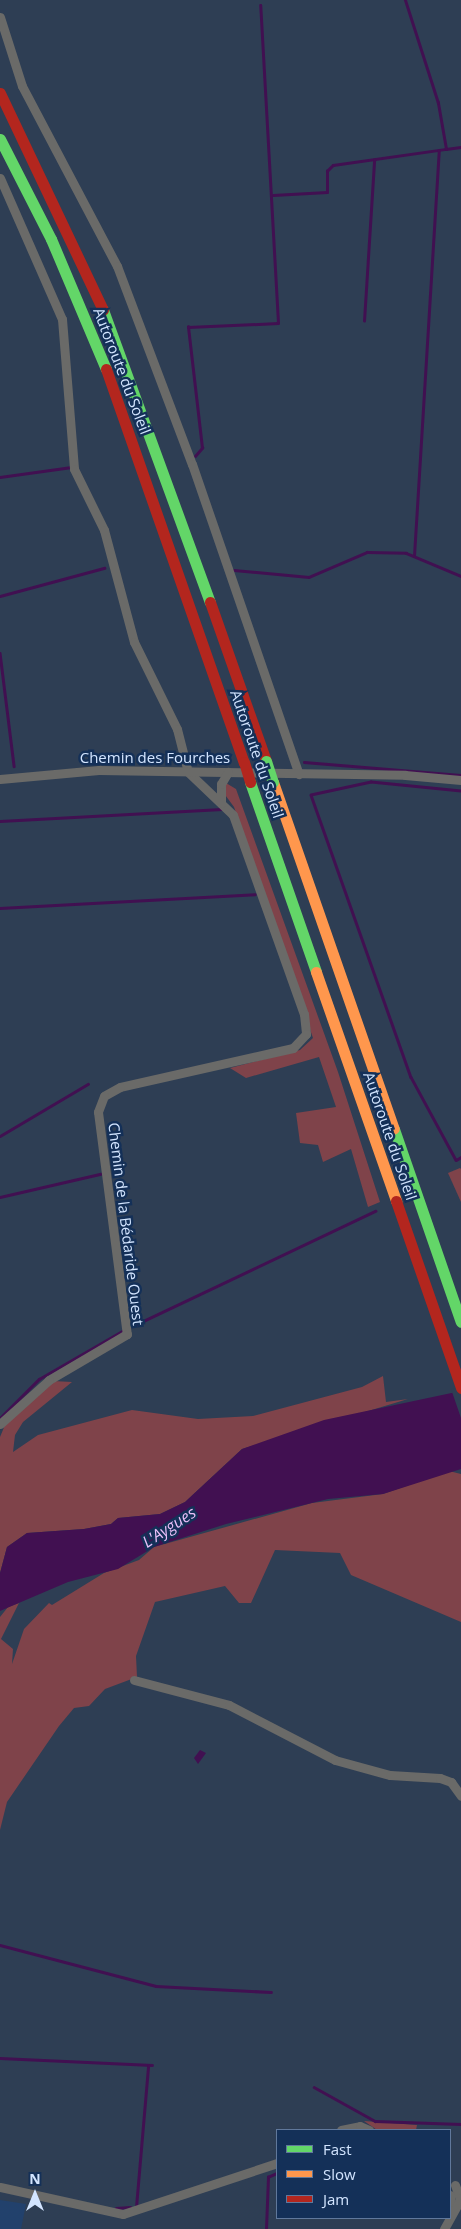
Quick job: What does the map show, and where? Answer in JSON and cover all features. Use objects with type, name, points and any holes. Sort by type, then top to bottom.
[{"type":"highway","name":"Autoroute du Soleil","points":[[0,93],[118,341],[461,1322]]},
{"type":"highway","name":"Autoroute du Soleil","points":[[0,139],[51,239],[100,352],[459,1384]]},
{"type":"street","points":[[0,17],[22,86],[117,266],[192,464],[295,774]]},
{"type":"street","points":[[0,178],[62,319],[74,469],[104,530],[134,642],[177,729],[188,772]]},
{"type":"street","name":"Chemin des Fourches","points":[[0,780],[68,771],[228,772],[461,780]]},
{"type":"street","name":"Chemin de la Bédaride Ouest","points":[[0,1424],[49,1380],[127,1334],[98,1112],[104,1096],[120,1087],[293,1048],[306,1034],[304,1014],[233,815],[188,772]]},
{"type":"street","points":[[221,803],[221,784],[228,772]]},
{"type":"street","points":[[134,1680],[229,1705],[335,1760],[390,1775],[440,1778],[451,1782],[461,1796]]},
{"type":"street","points":[[345,2129],[360,2126],[368,2129]]},
{"type":"street","points":[[0,2187],[123,2214],[276,2163]]},
{"type":"street","points":[[451,2217],[456,2198],[455,2185]]},
{"type":"shaded area","points":[[226,783],[236,789],[338,1072],[380,1202],[368,1207],[351,1149],[323,1162],[318,1145],[300,1143],[296,1113],[336,1107],[319,1057],[246,1078],[230,1068],[300,1050],[313,1038],[234,807],[223,792]]},
{"type":"shaded area","points":[[461,1169],[461,1202],[448,1173]]},
{"type":"shaded area","points":[[383,1376],[386,1402],[408,1399],[242,1449],[185,1502],[160,1514],[118,1518],[111,1524],[84,1529],[27,1533],[7,1547],[0,1573],[0,1437],[5,1425],[53,1381],[72,1382],[23,1422],[15,1435],[13,1452],[38,1435],[132,1410],[198,1419],[253,1416],[362,1387]]},
{"type":"shaded area","points":[[449,1471],[461,1474],[461,1622],[351,1575],[340,1553],[275,1550],[251,1603],[239,1603],[225,1586],[155,1602],[136,1656],[137,1677],[105,1689],[89,1706],[74,1708],[59,1726],[7,1802],[0,1830],[0,1617],[8,1607],[19,1603],[1,1639],[13,1649],[12,1664],[24,1629],[49,1603],[52,1605],[104,1573],[139,1560],[154,1547],[312,1503],[383,1494]]},
{"type":"shaded area","points":[[364,2121],[417,2125],[416,2129],[376,2129]]},
{"type":"shaded area","points":[[0,2200],[26,2204],[21,2229],[0,2229]]},
{"type":"water","name":"L'Aygues","points":[[461,1391],[461,1469],[383,1494],[328,1499],[226,1524],[154,1547],[118,1569],[68,1582],[0,1611],[0,1573],[7,1547],[27,1533],[84,1529],[111,1524],[118,1518],[160,1514],[185,1502],[242,1449],[324,1420]]},
{"type":"water","points":[[200,1750],[206,1753],[198,1764],[194,1758]]},
{"type":"pier","points":[[461,1388],[461,1418],[451,1389]]},
{"type":"waterway","points":[[273,195],[327,192],[327,171],[333,165],[446,149],[438,103],[405,0]]},
{"type":"waterway","points":[[195,456],[202,448],[188,327],[278,323],[260,6]]},
{"type":"waterway","points":[[446,149],[461,147]]},
{"type":"waterway","points":[[414,556],[439,151]]},
{"type":"waterway","points":[[364,321],[374,160]]},
{"type":"waterway","points":[[0,477],[71,467]]},
{"type":"waterway","points":[[234,570],[309,577],[367,552],[406,553],[461,576]]},
{"type":"waterway","points":[[0,596],[104,568]]},
{"type":"waterway","points":[[0,653],[14,766]]},
{"type":"waterway","points":[[304,762],[461,775]]},
{"type":"waterway","points":[[461,791],[371,782],[311,795],[411,1077],[456,1160],[461,1157]]},
{"type":"waterway","points":[[0,821],[222,809]]},
{"type":"waterway","points":[[0,908],[255,894]]},
{"type":"waterway","points":[[0,1136],[88,1084]]},
{"type":"waterway","points":[[0,1197],[100,1174]]},
{"type":"waterway","points":[[135,1325],[375,1211]]},
{"type":"waterway","points":[[0,1418],[39,1379],[124,1330]]},
{"type":"waterway","points":[[0,1945],[156,1986],[271,1992]]},
{"type":"waterway","points":[[0,2058],[152,2065]]},
{"type":"waterway","points":[[136,2207],[148,2066]]},
{"type":"waterway","points":[[314,2087],[375,2121],[461,2124]]},
{"type":"waterway","points":[[266,2229],[268,2177],[276,2173]]},
{"type":"waterway","points":[[116,2208],[130,2207]]},
{"type":"traffic: fast","points":[[0,139],[51,239],[106,369]]},
{"type":"traffic: fast","points":[[103,310],[210,602]]},
{"type":"traffic: fast","points":[[266,761],[273,782]]},
{"type":"traffic: fast","points":[[250,782],[316,972]]},
{"type":"traffic: fast","points":[[394,1129],[461,1322]]},
{"type":"traffic: slow","points":[[273,782],[394,1129]]},
{"type":"traffic: slow","points":[[316,972],[396,1201]]},
{"type":"traffic: jam","points":[[0,93],[103,310]]},
{"type":"traffic: jam","points":[[106,369],[244,762]]},
{"type":"traffic: jam","points":[[210,602],[266,761]]},
{"type":"traffic: jam","points":[[244,762],[250,782]]},
{"type":"traffic: jam","points":[[396,1201],[461,1388]]}]
